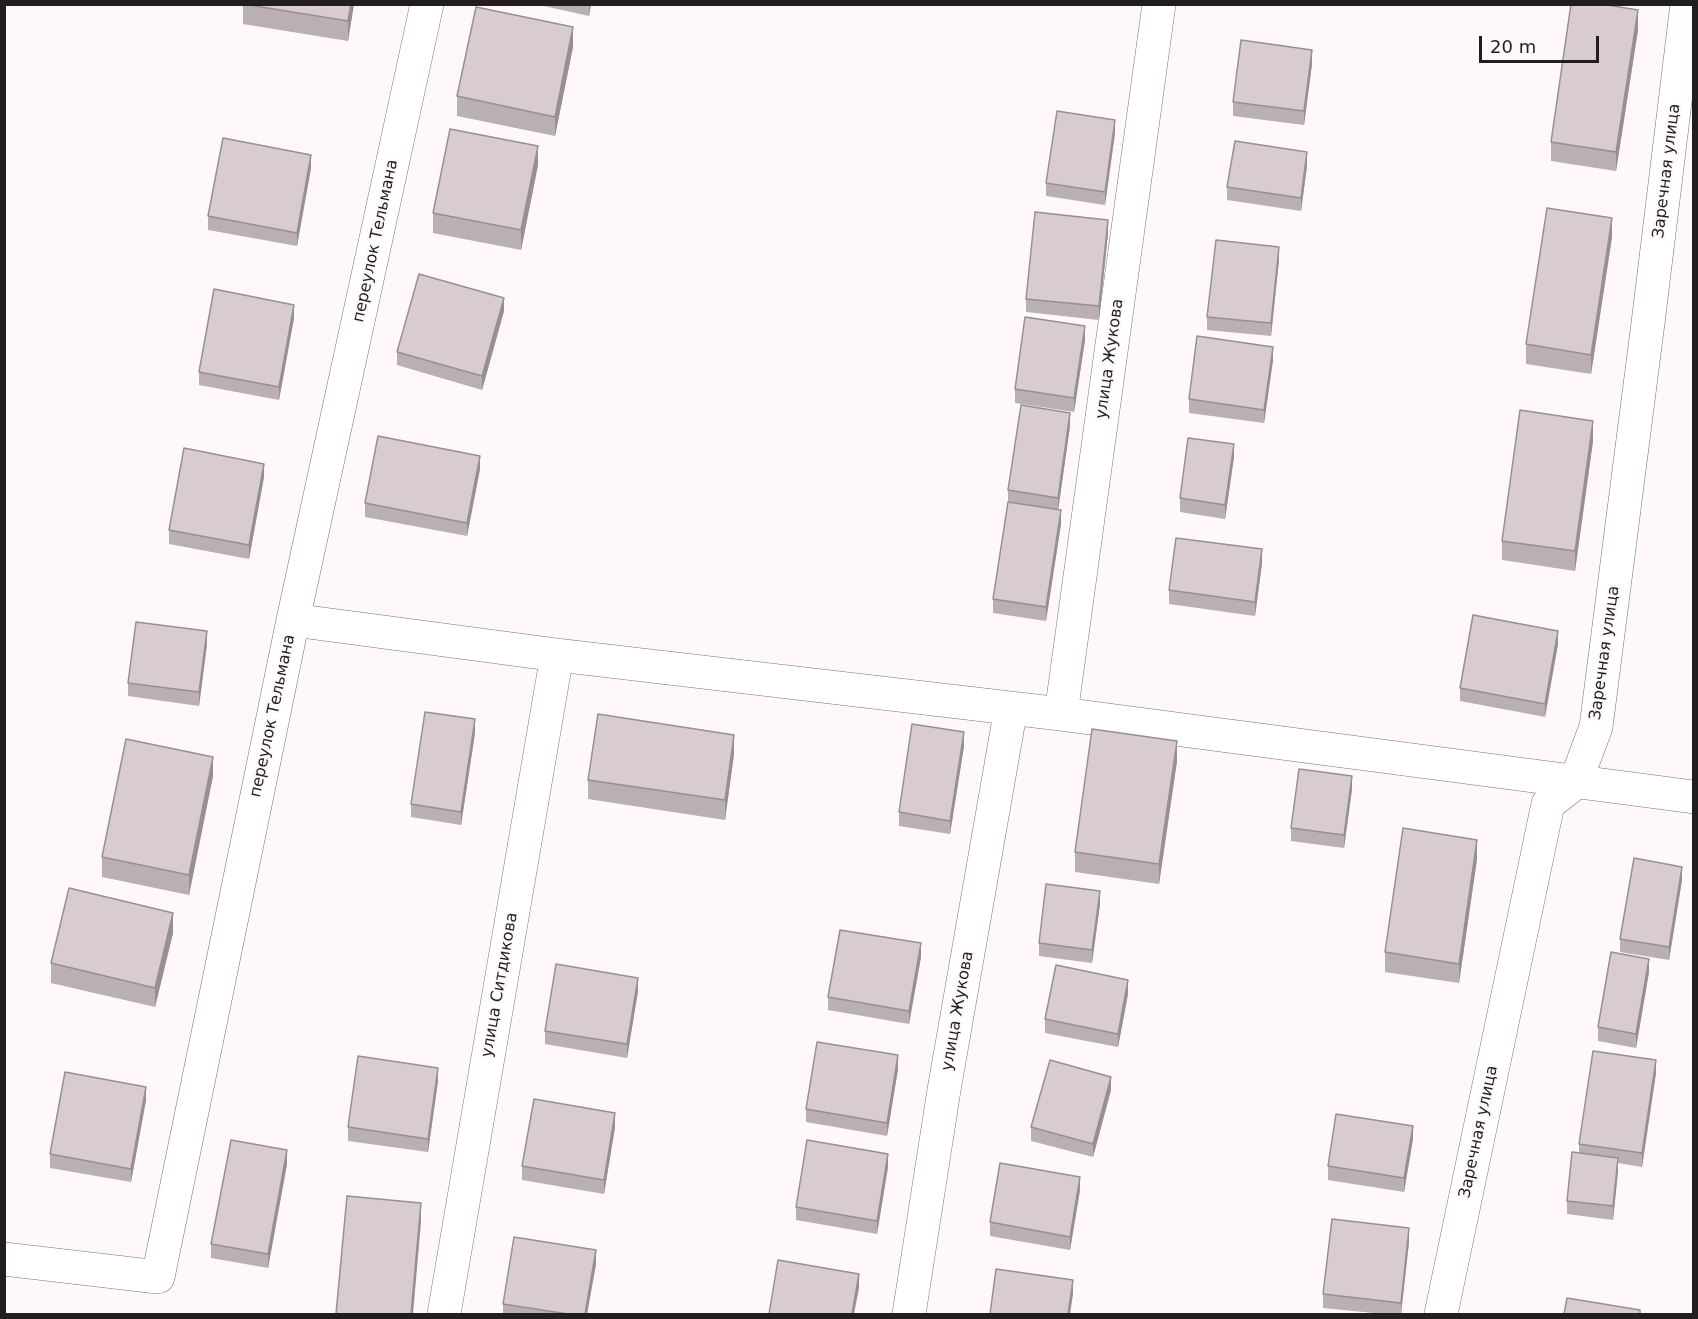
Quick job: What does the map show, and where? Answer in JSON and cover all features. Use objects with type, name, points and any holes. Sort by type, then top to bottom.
[{"type":"street","name":"переулок Тельмана","points":[[4,1259],[159,1277],[293,620],[427,4]]},
{"type":"street","name":"улица Жукова","points":[[1061,714],[1159,4]]},
{"type":"street","name":"Заречная улица","points":[[1441,1314],[1548,804],[1575,783],[1596,727],[1687,4]]},
{"type":"street","points":[[293,620],[557,655],[1061,714],[1694,797]]},
{"type":"street","name":"улица Ситдикова","points":[[444,1314],[557,655]]},
{"type":"street","name":"улица Жукова","points":[[909,1314],[944,1090],[1011,708]]},
{"type":"building","points":[[243,4],[351,4],[348,21]]},
{"type":"building","points":[[1571,4],[1601,4],[1638,10],[1616,152],[1551,142]]},
{"type":"building","points":[[476,7],[573,27],[555,117],[457,96]]},
{"type":"building","points":[[1241,40],[1312,50],[1304,111],[1233,102]]},
{"type":"building","points":[[1057,111],[1115,120],[1105,192],[1046,183]]},
{"type":"building","points":[[450,129],[538,146],[521,230],[433,213]]},
{"type":"building","points":[[223,138],[311,155],[297,233],[208,216]]},
{"type":"building","points":[[1235,141],[1307,152],[1301,198],[1227,187]]},
{"type":"building","points":[[1547,208],[1612,218],[1591,355],[1526,344]]},
{"type":"building","points":[[1035,212],[1108,220],[1099,306],[1026,299]]},
{"type":"building","points":[[1216,240],[1279,247],[1271,323],[1207,317]]},
{"type":"building","points":[[419,274],[504,298],[482,376],[397,352]]},
{"type":"building","points":[[214,289],[294,305],[279,387],[199,372]]},
{"type":"building","points":[[1025,317],[1085,326],[1074,398],[1015,389]]},
{"type":"building","points":[[1197,336],[1273,347],[1264,410],[1189,399]]},
{"type":"building","points":[[1021,405],[1070,413],[1058,498],[1008,490]]},
{"type":"building","points":[[1520,410],[1593,421],[1575,551],[1502,541]]},
{"type":"building","points":[[378,436],[480,456],[467,523],[365,503]]},
{"type":"building","points":[[1188,438],[1234,444],[1225,505],[1180,498]]},
{"type":"building","points":[[184,448],[264,464],[249,545],[169,530]]},
{"type":"building","points":[[1008,502],[1061,510],[1046,607],[993,599]]},
{"type":"building","points":[[1176,538],[1262,549],[1255,602],[1169,590]]},
{"type":"building","points":[[1473,615],[1558,631],[1545,704],[1460,688]]},
{"type":"building","points":[[136,622],[207,631],[199,692],[128,683]]},
{"type":"building","points":[[425,712],[475,719],[461,812],[411,804]]},
{"type":"building","points":[[598,714],[734,735],[725,800],[588,780]]},
{"type":"building","points":[[912,724],[964,732],[950,821],[899,812]]},
{"type":"building","points":[[1092,729],[1177,741],[1159,864],[1075,852]]},
{"type":"building","points":[[126,739],[213,757],[189,875],[102,857]]},
{"type":"building","points":[[1299,769],[1352,776],[1344,835],[1291,828]]},
{"type":"building","points":[[1403,828],[1477,840],[1459,964],[1385,952]]},
{"type":"building","points":[[1634,858],[1682,867],[1669,947],[1620,939]]},
{"type":"building","points":[[1046,884],[1100,891],[1092,950],[1039,943]]},
{"type":"building","points":[[69,888],[173,913],[155,988],[51,963]]},
{"type":"building","points":[[840,930],[921,943],[909,1011],[828,997]]},
{"type":"building","points":[[1611,952],[1649,959],[1636,1034],[1598,1027]]},
{"type":"building","points":[[556,964],[638,978],[627,1044],[545,1031]]},
{"type":"building","points":[[1056,965],[1128,980],[1118,1034],[1045,1019]]},
{"type":"building","points":[[817,1042],[898,1055],[887,1123],[806,1109]]},
{"type":"building","points":[[1593,1051],[1656,1060],[1642,1153],[1579,1144]]},
{"type":"building","points":[[358,1056],[438,1068],[428,1139],[348,1127]]},
{"type":"building","points":[[1050,1060],[1111,1077],[1093,1144],[1031,1127]]},
{"type":"building","points":[[65,1072],[146,1087],[131,1169],[50,1154]]},
{"type":"building","points":[[534,1099],[615,1113],[604,1180],[522,1166]]},
{"type":"building","points":[[1336,1114],[1413,1126],[1404,1178],[1328,1166]]},
{"type":"building","points":[[231,1140],[287,1150],[268,1254],[211,1244]]},
{"type":"building","points":[[807,1140],[888,1154],[877,1221],[796,1207]]},
{"type":"building","points":[[1572,1152],[1618,1158],[1613,1206],[1567,1201]]},
{"type":"building","points":[[1000,1163],[1080,1177],[1070,1237],[990,1222]]},
{"type":"building","points":[[347,1196],[421,1203],[411,1314],[336,1314]]},
{"type":"building","points":[[1332,1219],[1409,1228],[1401,1303],[1323,1294]]},
{"type":"building","points":[[514,1237],[596,1250],[585,1314],[568,1314],[503,1304]]},
{"type":"building","points":[[778,1260],[859,1274],[852,1314],[769,1314]]},
{"type":"building","points":[[996,1269],[1073,1280],[1068,1314],[990,1314]]},
{"type":"building","points":[[1567,1298],[1640,1310],[1640,1314],[1564,1314]]}]
